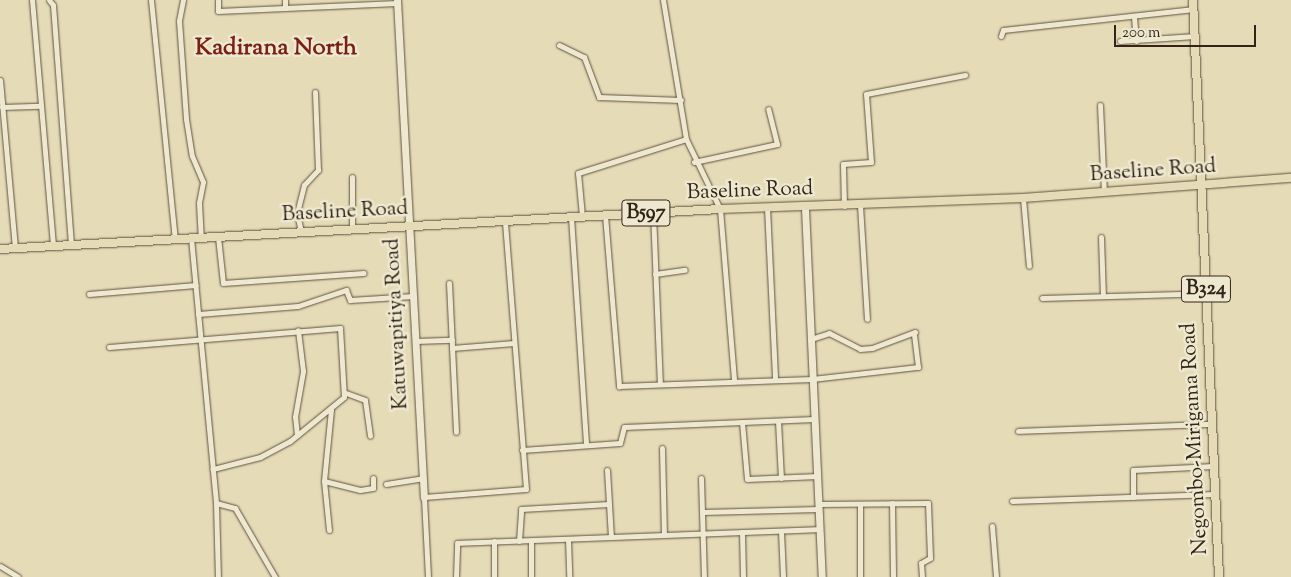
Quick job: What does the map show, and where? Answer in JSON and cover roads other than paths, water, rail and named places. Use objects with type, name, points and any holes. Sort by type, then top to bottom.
[{"type":"main road","name":"Negombo-Mirigama Road","points":[[1193,0],[1219,577]]},
{"type":"main road","name":"Baseline Road","points":[[0,249],[720,208],[805,208],[1023,198],[1291,178]]},
{"type":"street","points":[[32,0],[53,246]]},
{"type":"street","points":[[49,0],[53,6],[71,245]]},
{"type":"street","points":[[151,0],[175,239]]},
{"type":"street","points":[[183,0],[179,21],[186,119],[192,156],[203,182],[198,203],[201,238]]},
{"type":"street","points":[[218,0],[218,11],[397,2]]},
{"type":"street","points":[[285,0],[286,8]]},
{"type":"street","points":[[663,0],[686,139],[694,162],[720,208],[734,380]]},
{"type":"street","name":"Katuwapitiya Road","points":[[397,2],[424,497]]},
{"type":"street","points":[[1001,36],[1003,30],[1194,9]]},
{"type":"street","points":[[1134,17],[1136,41]]},
{"type":"street","points":[[1120,41],[1195,36]]},
{"type":"street","points":[[559,45],[584,57],[600,97],[681,100]]},
{"type":"street","points":[[844,206],[842,164],[871,162],[866,94],[965,75]]},
{"type":"street","points":[[0,80],[14,248]]},
{"type":"street","points":[[301,232],[297,213],[304,185],[318,170],[315,92]]},
{"type":"street","points":[[1100,105],[1104,192]]},
{"type":"street","points":[[2,107],[40,106]]},
{"type":"street","points":[[694,162],[777,144],[768,109]]},
{"type":"street","points":[[582,216],[578,173],[686,139]]},
{"type":"street","points":[[352,177],[352,229]]},
{"type":"street","points":[[1023,198],[1029,266]]},
{"type":"street","points":[[860,206],[867,319]]},
{"type":"street","points":[[768,207],[775,379]]},
{"type":"street","points":[[805,208],[822,577]]},
{"type":"street","points":[[653,212],[660,384]]},
{"type":"street","points":[[605,215],[616,380],[625,387],[734,380],[812,379],[918,367],[915,334],[860,349],[829,333],[810,339]]},
{"type":"street","points":[[571,217],[586,444]]},
{"type":"street","points":[[428,577],[424,497],[524,492],[506,221]]},
{"type":"street","points":[[218,237],[222,283],[364,273]]},
{"type":"street","points":[[191,238],[216,503],[218,577]]},
{"type":"street","points":[[1101,238],[1103,296]]},
{"type":"street","points":[[655,274],[685,270]]},
{"type":"street","points":[[449,283],[456,432]]},
{"type":"street","points":[[89,294],[196,285]]},
{"type":"street","points":[[198,314],[298,306],[346,290],[350,300],[413,296]]},
{"type":"street","points":[[1042,298],[1206,293]]},
{"type":"street","points":[[109,347],[340,328],[346,393],[332,409],[297,435],[260,456],[213,469]]},
{"type":"street","points":[[297,435],[295,417],[303,372],[298,330]]},
{"type":"street","points":[[416,341],[452,340]]},
{"type":"street","points":[[452,348],[514,343]]},
{"type":"street","points":[[346,393],[365,400],[370,436]]},
{"type":"street","points":[[329,530],[324,481],[332,409]]},
{"type":"street","points":[[522,450],[620,443],[624,427],[814,419]]},
{"type":"street","points":[[778,421],[781,478]]},
{"type":"street","points":[[742,422],[745,477],[818,476]]},
{"type":"street","points":[[1018,431],[1211,424]]},
{"type":"street","points":[[662,448],[664,536]]},
{"type":"street","points":[[1133,497],[1133,470],[1213,466]]},
{"type":"street","points":[[608,470],[611,537]]},
{"type":"street","points":[[324,481],[360,490],[372,488],[373,478]]},
{"type":"street","points":[[386,484],[423,478]]},
{"type":"street","points":[[701,478],[704,577]]},
{"type":"street","points":[[1012,501],[1215,494]]},
{"type":"street","points":[[216,503],[235,508],[275,577]]},
{"type":"street","points":[[892,503],[894,577]]},
{"type":"street","points":[[702,512],[860,504],[928,503],[930,558],[921,563],[922,577]]},
{"type":"street","points":[[519,541],[521,509],[609,504]]},
{"type":"street","points":[[860,504],[860,577]]},
{"type":"street","points":[[992,526],[996,577]]},
{"type":"street","points":[[456,577],[455,544],[820,529]]},
{"type":"street","points":[[781,531],[783,577]]},
{"type":"street","points":[[742,532],[743,577]]},
{"type":"street","points":[[568,539],[569,577]]},
{"type":"street","points":[[531,540],[531,577]]},
{"type":"street","points":[[494,542],[494,577]]},
{"type":"street","points":[[0,566],[18,577]]},
{"type":"district","name":"Kadirana North","points":[[276,49]]}]
